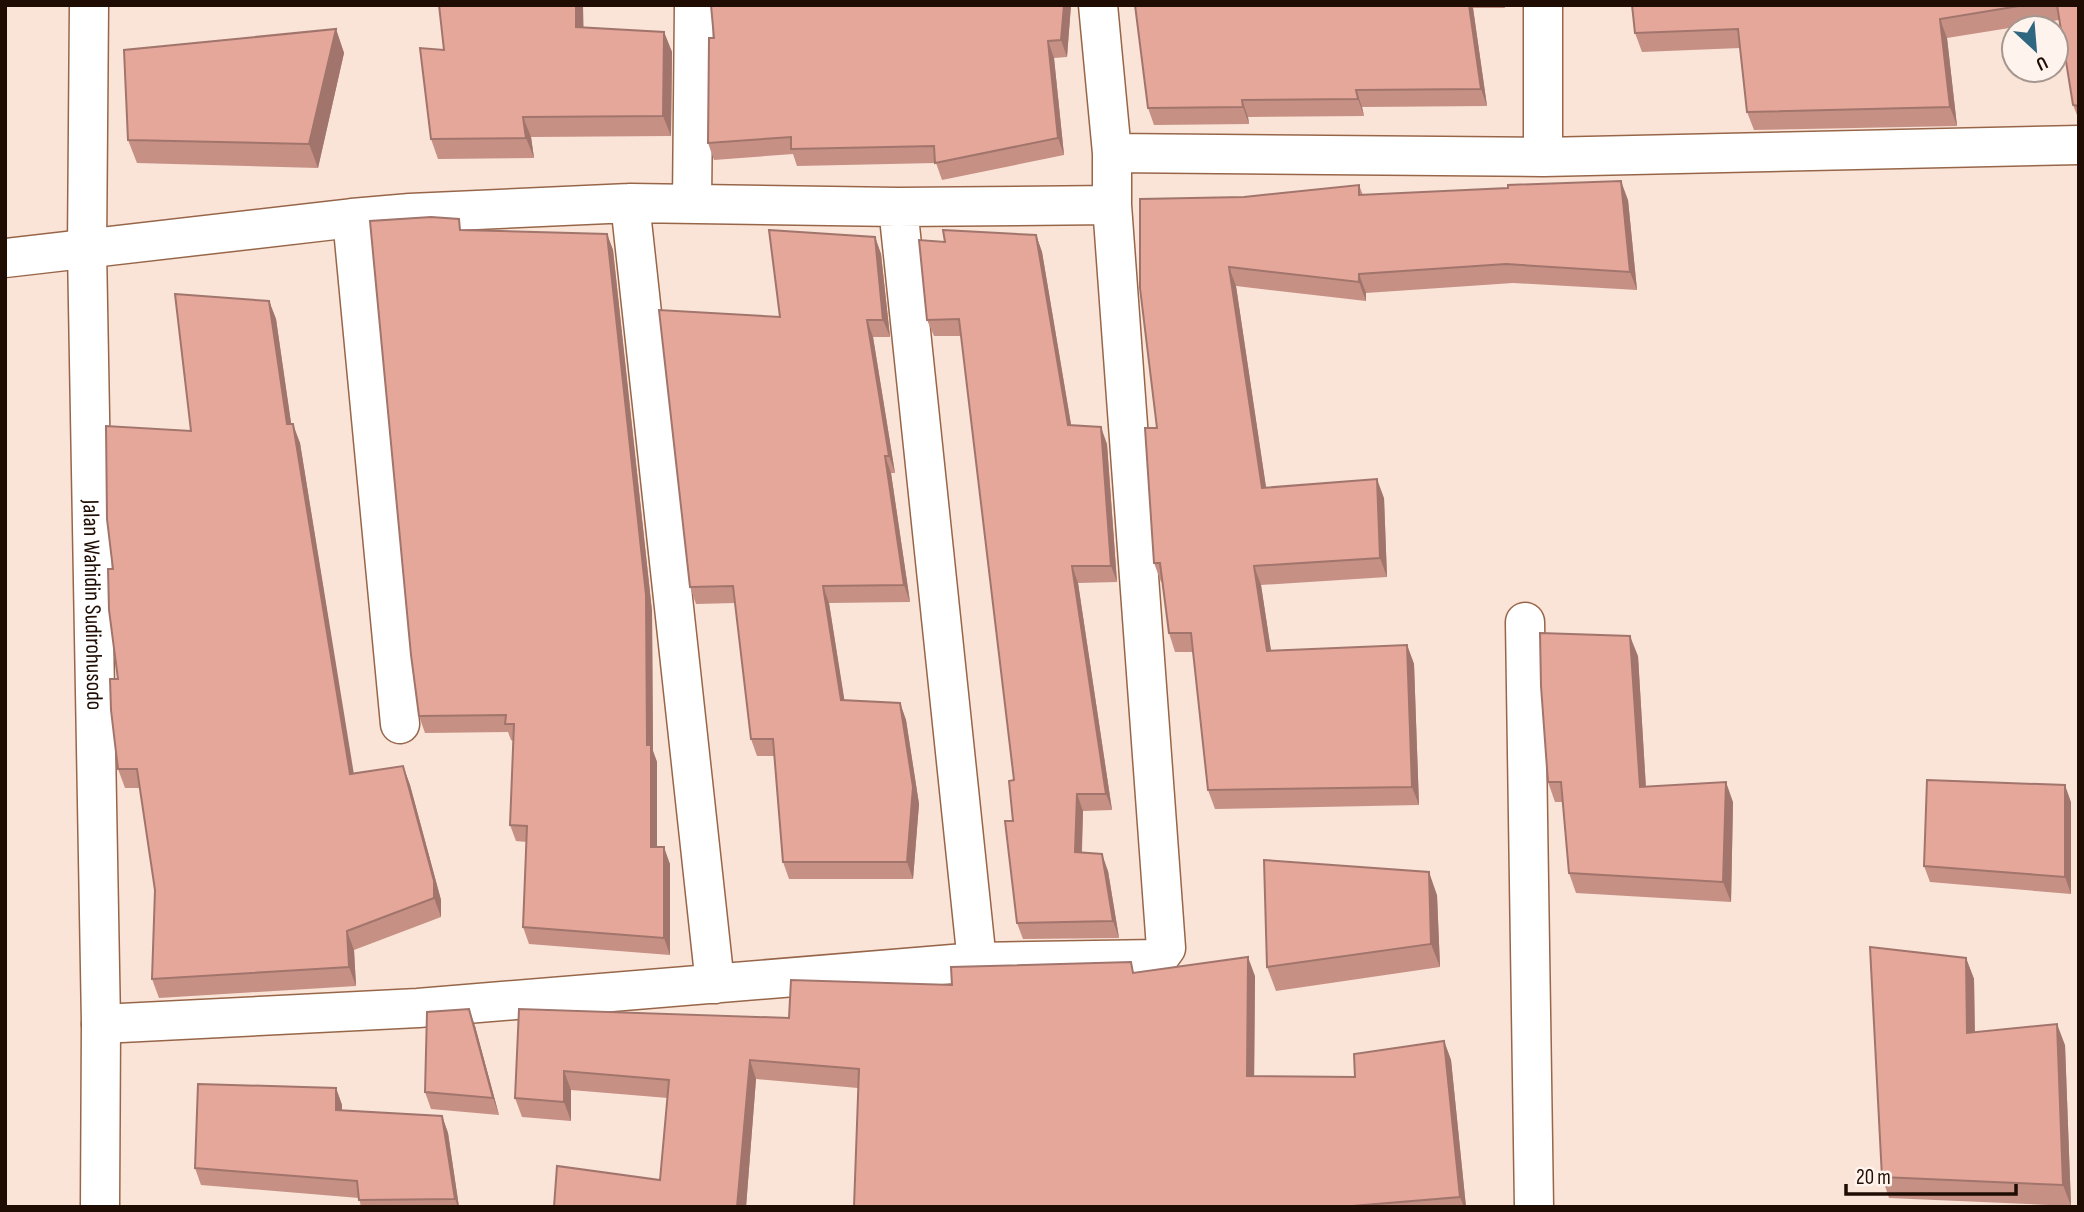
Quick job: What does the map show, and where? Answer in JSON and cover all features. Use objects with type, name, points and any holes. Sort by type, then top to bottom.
[{"type":"main road","name":"Jalan Wahidin Sudirohusodo","points":[[89,5],[88,249],[100,1024],[100,1207]]},
{"type":"main road","points":[[692,203],[694,5]]},
{"type":"main road","points":[[100,1024],[418,1008],[977,962],[1158,959],[1166,948],[1112,205],[1112,153],[1098,5]]},
{"type":"main road","points":[[1543,5],[1543,157]]},
{"type":"main road","points":[[1112,153],[1543,157],[2079,145]]},
{"type":"main road","points":[[5,258],[352,218],[630,203],[898,207],[1112,205]]},
{"type":"main road","points":[[630,203],[715,984]]},
{"type":"main road","points":[[898,207],[977,962]]},
{"type":"main road","points":[[352,218],[400,724]]},
{"type":"main road","points":[[1525,622],[1534,1207]]},
{"type":"building","points":[[439,5],[576,5],[576,27],[664,32],[663,116],[523,117],[526,138],[431,139],[420,48],[444,50]]},
{"type":"building","points":[[711,5],[1064,5],[1061,40],[1048,41],[1058,138],[935,163],[934,146],[791,149],[791,137],[708,143],[709,38],[714,38]]},
{"type":"building","points":[[1135,5],[1469,5],[1481,89],[1356,90],[1358,99],[1242,100],[1243,107],[1148,108]]},
{"type":"building","points":[[1632,5],[2025,5],[1940,19],[1950,107],[1747,112],[1738,29],[1635,33]]},
{"type":"building","points":[[2057,5],[2079,5],[2079,106],[2073,105],[2070,84],[2070,14],[2058,14]]},
{"type":"building","points":[[336,29],[309,144],[128,140],[124,50]]},
{"type":"building","points":[[1621,181],[1630,272],[1506,264],[1359,274],[1359,282],[1229,267],[1262,488],[1377,479],[1380,558],[1254,566],[1267,651],[1407,645],[1412,787],[1208,790],[1191,633],[1169,633],[1160,563],[1154,563],[1145,428],[1157,428],[1140,288],[1140,199],[1244,197],[1359,185],[1359,195]]},
{"type":"building","points":[[431,217],[459,219],[460,230],[607,234],[646,595],[651,847],[664,847],[664,938],[523,927],[527,826],[510,825],[514,724],[505,724],[506,715],[419,716],[370,221]]},
{"type":"building","points":[[769,230],[875,237],[883,320],[867,320],[889,456],[885,456],[904,585],[823,586],[841,700],[900,703],[913,787],[907,862],[783,862],[773,739],[751,739],[733,586],[690,587],[659,310],[780,317]]},
{"type":"building","points":[[943,230],[1036,235],[1068,425],[1101,427],[1111,566],[1072,566],[1106,794],[1077,794],[1075,852],[1102,854],[1113,921],[1017,923],[1005,821],[1013,821],[1009,781],[1014,780],[959,319],[927,320],[919,240],[945,242]]},
{"type":"building","points":[[175,294],[269,301],[287,424],[293,424],[350,774],[403,766],[434,881],[434,898],[347,931],[349,967],[152,979],[155,890],[137,769],[118,769],[111,710],[110,679],[118,679],[109,610],[108,569],[113,569],[107,519],[106,426],[191,431]]},
{"type":"building","points":[[1540,633],[1630,636],[1640,787],[1726,782],[1723,882],[1569,873],[1561,782],[1548,782]]},
{"type":"building","points":[[1927,780],[2065,785],[2065,877],[1924,866]]},
{"type":"building","points":[[1264,860],[1429,872],[1431,944],[1267,967]]},
{"type":"building","points":[[1870,947],[1966,958],[1967,1033],[2057,1024],[2063,1185],[1882,1177]]},
{"type":"building","points":[[1248,957],[1247,1076],[1355,1077],[1354,1054],[1444,1041],[1460,1197],[1340,1207],[854,1207],[859,1069],[750,1060],[737,1207],[554,1207],[557,1166],[660,1180],[669,1080],[564,1071],[564,1102],[515,1098],[519,1009],[789,1018],[791,980],[952,985],[951,967],[1131,962],[1133,973]]},
{"type":"building","points":[[469,1009],[493,1098],[425,1092],[427,1012]]},
{"type":"building","points":[[198,1084],[336,1088],[336,1110],[442,1116],[455,1199],[359,1200],[357,1181],[195,1168]]}]
